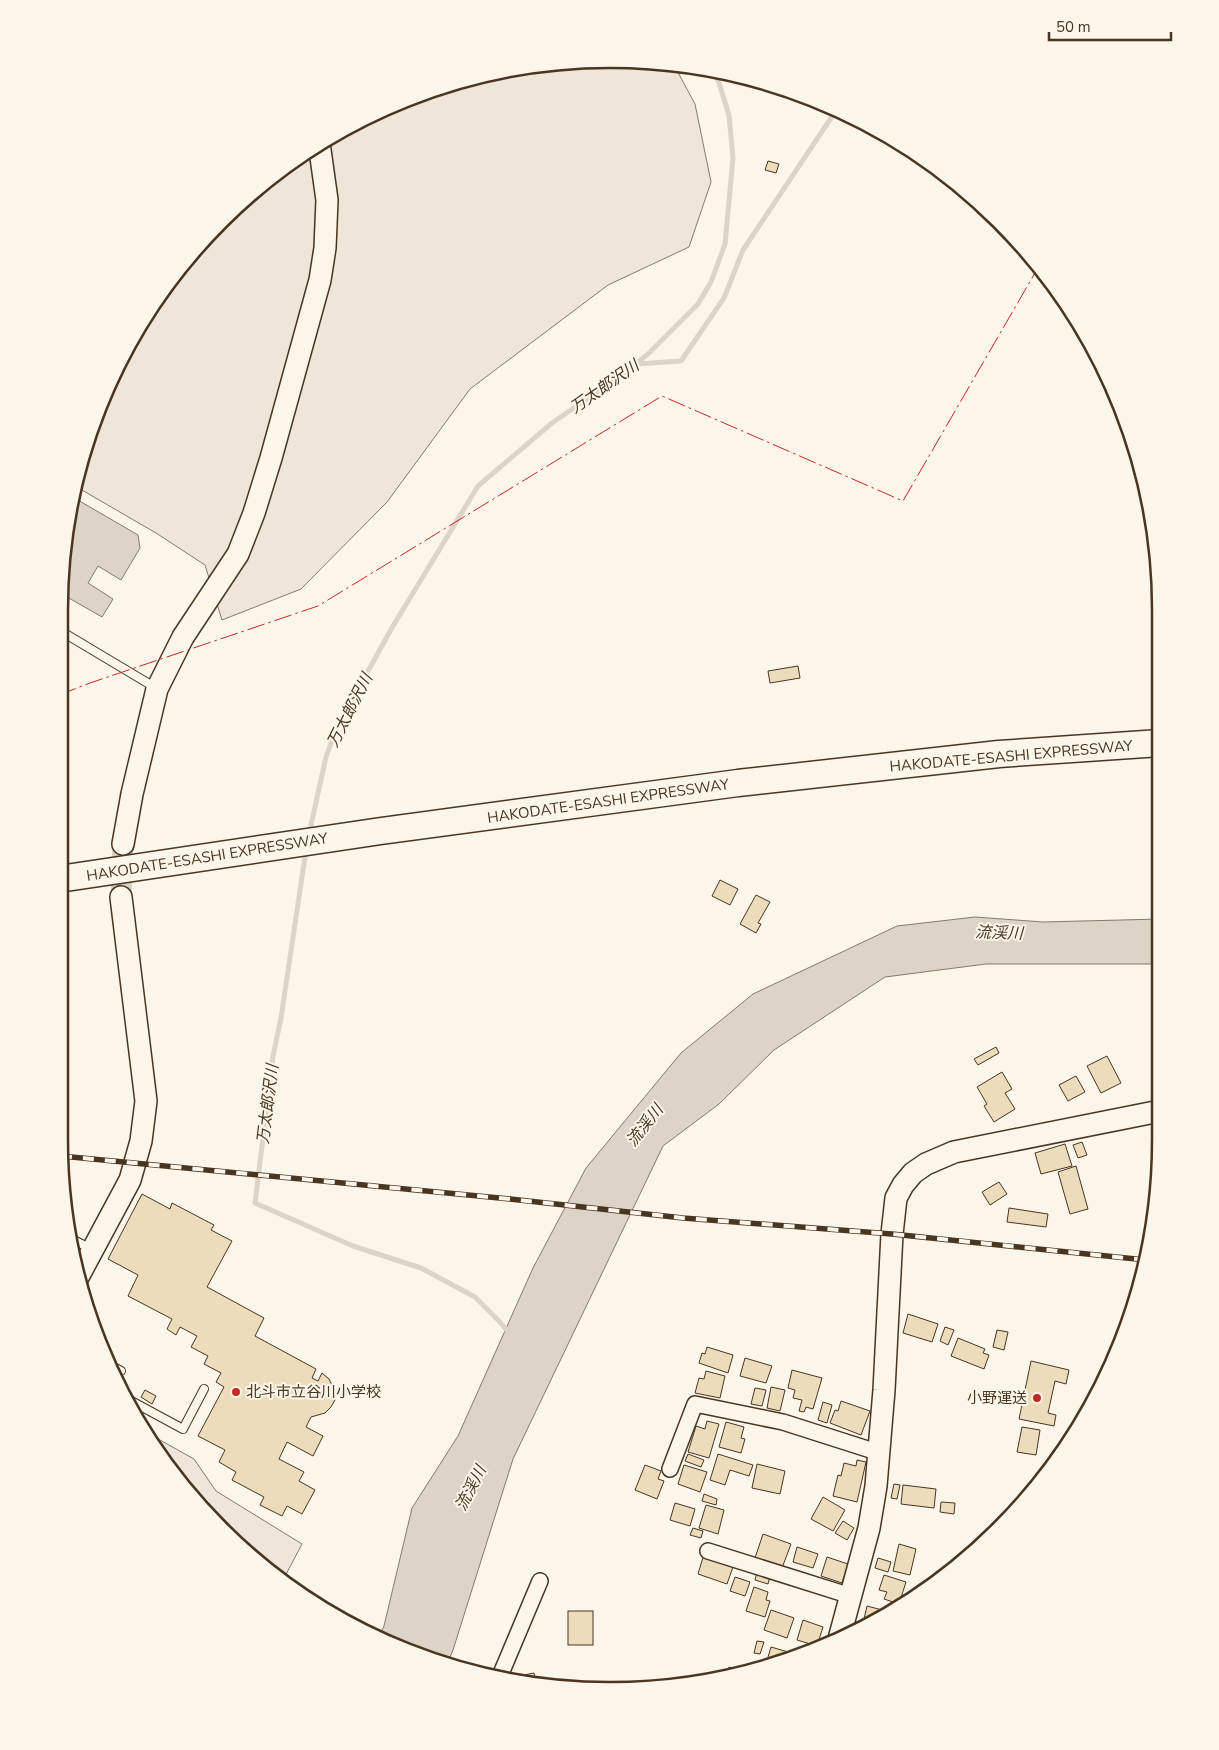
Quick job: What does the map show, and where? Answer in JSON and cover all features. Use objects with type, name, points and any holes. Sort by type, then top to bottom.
[{"type":"highway","name":"HAKODATE-ESASHI EXPRESSWAY","points":[[68,878],[382,831],[738,784],[989,755],[1152,744]]},
{"type":"street","points":[[123,844],[132,794],[157,689],[183,637],[238,554],[254,513],[271,458],[320,280],[325,248],[327,200],[320,152]]},
{"type":"street","points":[[83,1268],[130,1180],[140,1141],[146,1101],[121,897]]},
{"type":"street","points":[[842,1630],[869,1528],[880,1454],[892,1227],[896,1198],[903,1185],[913,1173],[926,1164],[954,1152],[1152,1113]]},
{"type":"street","points":[[670,1469],[695,1404],[783,1422],[880,1454]]},
{"type":"street","points":[[708,1551],[852,1596]]},
{"type":"street","points":[[502,1672],[540,1581]]},
{"type":"lane","points":[[68,635],[157,689]]},
{"type":"lane","points":[[77,1242],[92,1250]]},
{"type":"lane","points":[[135,1403],[183,1429],[204,1389]]},
{"type":"shaded area","points":[[610,68],[678,72],[695,104],[711,182],[689,247],[608,285],[470,389],[387,502],[301,589],[222,620],[205,565],[156,533],[81,490],[86,469],[96,435],[109,402],[140,338],[159,308],[202,252],[252,202],[308,159],[339,140],[370,123],[435,96],[469,86],[539,72]]},
{"type":"shaded area","points":[[157,1438],[194,1459],[216,1491],[302,1544],[286,1574],[252,1548],[226,1524],[202,1498]]},
{"type":"water","points":[[79,501],[138,535],[140,548],[121,580],[98,566],[88,583],[113,599],[102,617],[68,598],[72,539]]},
{"type":"water","name":"流渓川","points":[[975,917],[1043,922],[1152,919],[1152,964],[986,964],[885,977],[774,1050],[719,1104],[663,1146],[513,1459],[450,1658],[381,1632],[412,1508],[458,1436],[533,1268],[586,1168],[681,1053],[753,994],[897,926]]},
{"type":"building","points":[[768,161],[779,164],[776,173],[765,170]]},
{"type":"building","points":[[798,666],[800,678],[770,683],[768,671]]},
{"type":"building","points":[[720,880],[738,889],[730,905],[712,896]]},
{"type":"building","points":[[756,895],[770,902],[758,923],[761,924],[756,933],[740,924]]},
{"type":"building","points":[[996,1047],[999,1053],[978,1065],[974,1059]]},
{"type":"building","points":[[1107,1056],[1121,1083],[1101,1093],[1087,1066]]},
{"type":"building","points":[[1002,1072],[1012,1089],[1005,1093],[1015,1109],[994,1122],[984,1106],[987,1104],[977,1087]]},
{"type":"building","points":[[1076,1076],[1085,1092],[1068,1101],[1059,1085]]},
{"type":"building","points":[[1082,1142],[1087,1155],[1078,1158],[1073,1145]]},
{"type":"building","points":[[1065,1144],[1072,1166],[1041,1174],[1035,1153]]},
{"type":"building","points":[[1076,1166],[1088,1209],[1070,1214],[1058,1172]]},
{"type":"building","points":[[999,1182],[1007,1194],[990,1205],[982,1192]]},
{"type":"building","points":[[142,1194],[170,1209],[172,1203],[214,1225],[211,1230],[232,1241],[207,1287],[264,1318],[255,1336],[316,1369],[312,1378],[318,1381],[322,1373],[329,1379],[333,1387],[335,1400],[331,1407],[325,1413],[311,1417],[306,1427],[323,1436],[313,1456],[287,1442],[279,1459],[304,1472],[299,1481],[315,1490],[302,1514],[287,1506],[282,1516],[260,1505],[264,1497],[232,1480],[236,1472],[219,1462],[225,1450],[198,1436],[224,1387],[216,1382],[221,1373],[204,1364],[208,1356],[191,1347],[197,1336],[180,1327],[176,1335],[167,1329],[172,1319],[128,1296],[138,1275],[108,1259]]},
{"type":"building","points":[[1009,1208],[1048,1214],[1046,1227],[1007,1222]]},
{"type":"building","points":[[908,1314],[938,1324],[932,1342],[903,1333]]},
{"type":"building","points":[[945,1327],[954,1330],[948,1345],[940,1341]]},
{"type":"building","points":[[997,1330],[1008,1332],[1004,1350],[993,1347]]},
{"type":"building","points":[[958,1338],[985,1349],[983,1353],[989,1355],[984,1369],[951,1356]]},
{"type":"building","points":[[707,1347],[733,1355],[728,1373],[699,1363],[702,1353],[705,1354]]},
{"type":"building","points":[[745,1358],[772,1366],[766,1383],[740,1376]]},
{"type":"building","name":"小野運送","points":[[1031,1361],[1069,1370],[1066,1384],[1055,1381],[1048,1413],[1056,1415],[1054,1426],[1019,1419]]},
{"type":"building","points":[[792,1370],[822,1378],[813,1409],[806,1407],[804,1412],[799,1411],[802,1400],[793,1398],[795,1390],[788,1388]]},
{"type":"building","points":[[706,1371],[725,1376],[720,1398],[695,1393],[699,1378],[704,1379]]},
{"type":"building","points":[[771,1387],[785,1390],[780,1411],[767,1408]]},
{"type":"building","points":[[755,1388],[766,1390],[762,1406],[751,1404]]},
{"type":"building","points":[[145,1390],[156,1396],[152,1404],[141,1397]]},
{"type":"building","points":[[841,1401],[870,1411],[861,1435],[830,1423],[835,1410],[838,1411]]},
{"type":"building","points":[[823,1402],[832,1405],[827,1423],[818,1420]]},
{"type":"building","points":[[707,1421],[719,1424],[709,1458],[688,1452],[696,1426],[705,1429]]},
{"type":"building","points":[[726,1422],[744,1427],[741,1438],[745,1439],[741,1453],[719,1447]]},
{"type":"building","points":[[1022,1427],[1040,1430],[1036,1455],[1017,1452]]},
{"type":"building","points":[[688,1454],[704,1460],[701,1467],[685,1461]]},
{"type":"building","points":[[718,1454],[753,1465],[749,1476],[730,1470],[725,1485],[710,1480]]},
{"type":"building","points":[[857,1460],[866,1462],[857,1502],[833,1496],[838,1475],[841,1476],[844,1463],[856,1466]]},
{"type":"building","points":[[757,1464],[785,1471],[780,1494],[752,1488]]},
{"type":"building","points":[[645,1465],[661,1471],[658,1479],[664,1481],[657,1499],[635,1490]]},
{"type":"building","points":[[684,1465],[707,1472],[700,1492],[678,1484]]},
{"type":"building","points":[[894,1484],[900,1485],[897,1499],[891,1498]]},
{"type":"building","points":[[903,1485],[936,1489],[934,1508],[901,1504]]},
{"type":"building","points":[[704,1494],[717,1499],[716,1505],[702,1501]]},
{"type":"building","points":[[823,1497],[845,1510],[833,1531],[811,1519]]},
{"type":"building","points":[[941,1502],[955,1503],[954,1514],[940,1512]]},
{"type":"building","points":[[675,1503],[695,1509],[690,1526],[670,1520]]},
{"type":"building","points":[[706,1505],[724,1510],[718,1534],[699,1528]]},
{"type":"building","points":[[843,1521],[854,1528],[847,1540],[835,1533]]},
{"type":"building","points":[[693,1528],[703,1531],[701,1538],[690,1535]]},
{"type":"building","points":[[763,1534],[791,1544],[782,1568],[755,1558]]},
{"type":"building","points":[[899,1544],[916,1549],[910,1575],[893,1571]]},
{"type":"building","points":[[797,1547],[818,1554],[813,1568],[793,1562]]},
{"type":"building","points":[[704,1554],[734,1564],[727,1584],[698,1574]]},
{"type":"building","points":[[827,1557],[848,1564],[842,1583],[821,1576]]},
{"type":"building","points":[[878,1558],[891,1562],[888,1572],[875,1568]]},
{"type":"building","points":[[757,1572],[770,1576],[768,1584],[755,1580]]},
{"type":"building","points":[[884,1575],[906,1582],[901,1597],[893,1602],[884,1599],[887,1592],[879,1590]]},
{"type":"building","points":[[735,1577],[750,1582],[745,1596],[730,1591]]},
{"type":"building","points":[[754,1587],[768,1592],[766,1600],[770,1601],[765,1617],[746,1611]]},
{"type":"building","points":[[867,1606],[881,1610],[880,1610],[864,1619]]},
{"type":"building","points":[[771,1610],[794,1618],[787,1638],[764,1630]]},
{"type":"building","points":[[568,1611],[593,1611],[593,1645],[568,1645]]},
{"type":"building","points":[[803,1620],[823,1627],[819,1640],[810,1644],[797,1640]]},
{"type":"building","points":[[757,1641],[764,1642],[760,1654],[754,1653]]},
{"type":"building","points":[[771,1647],[789,1652],[784,1654],[768,1659]]},
{"type":"building","points":[[534,1673],[535,1677],[523,1675]]},
{"type":"waterway","name":"万太郎沢川","points":[[309,834],[326,757],[336,729],[393,626],[478,486],[552,423],[619,377],[648,354],[698,304],[711,282],[725,244],[733,158],[729,115],[717,78]]},
{"type":"waterway","points":[[636,364],[681,361],[724,298],[743,250],[832,116]]},
{"type":"waterway","name":"万太郎沢川","points":[[306,850],[281,1018],[273,1056],[255,1203],[353,1246],[421,1268],[475,1297],[509,1333]]},
{"type":"tunnel","points":[[121,897],[123,844]]},
{"type":"railway","points":[[68,1157],[510,1199],[683,1218],[892,1234],[1138,1259]]},
{"type":"power","points":[[68,692],[318,606],[662,396],[903,501],[1034,274]]},
{"type":"place","name":"北斗市立谷川小学校","points":[[236,1392]]},
{"type":"place","name":"小野運送","points":[[1037,1398]]}]
